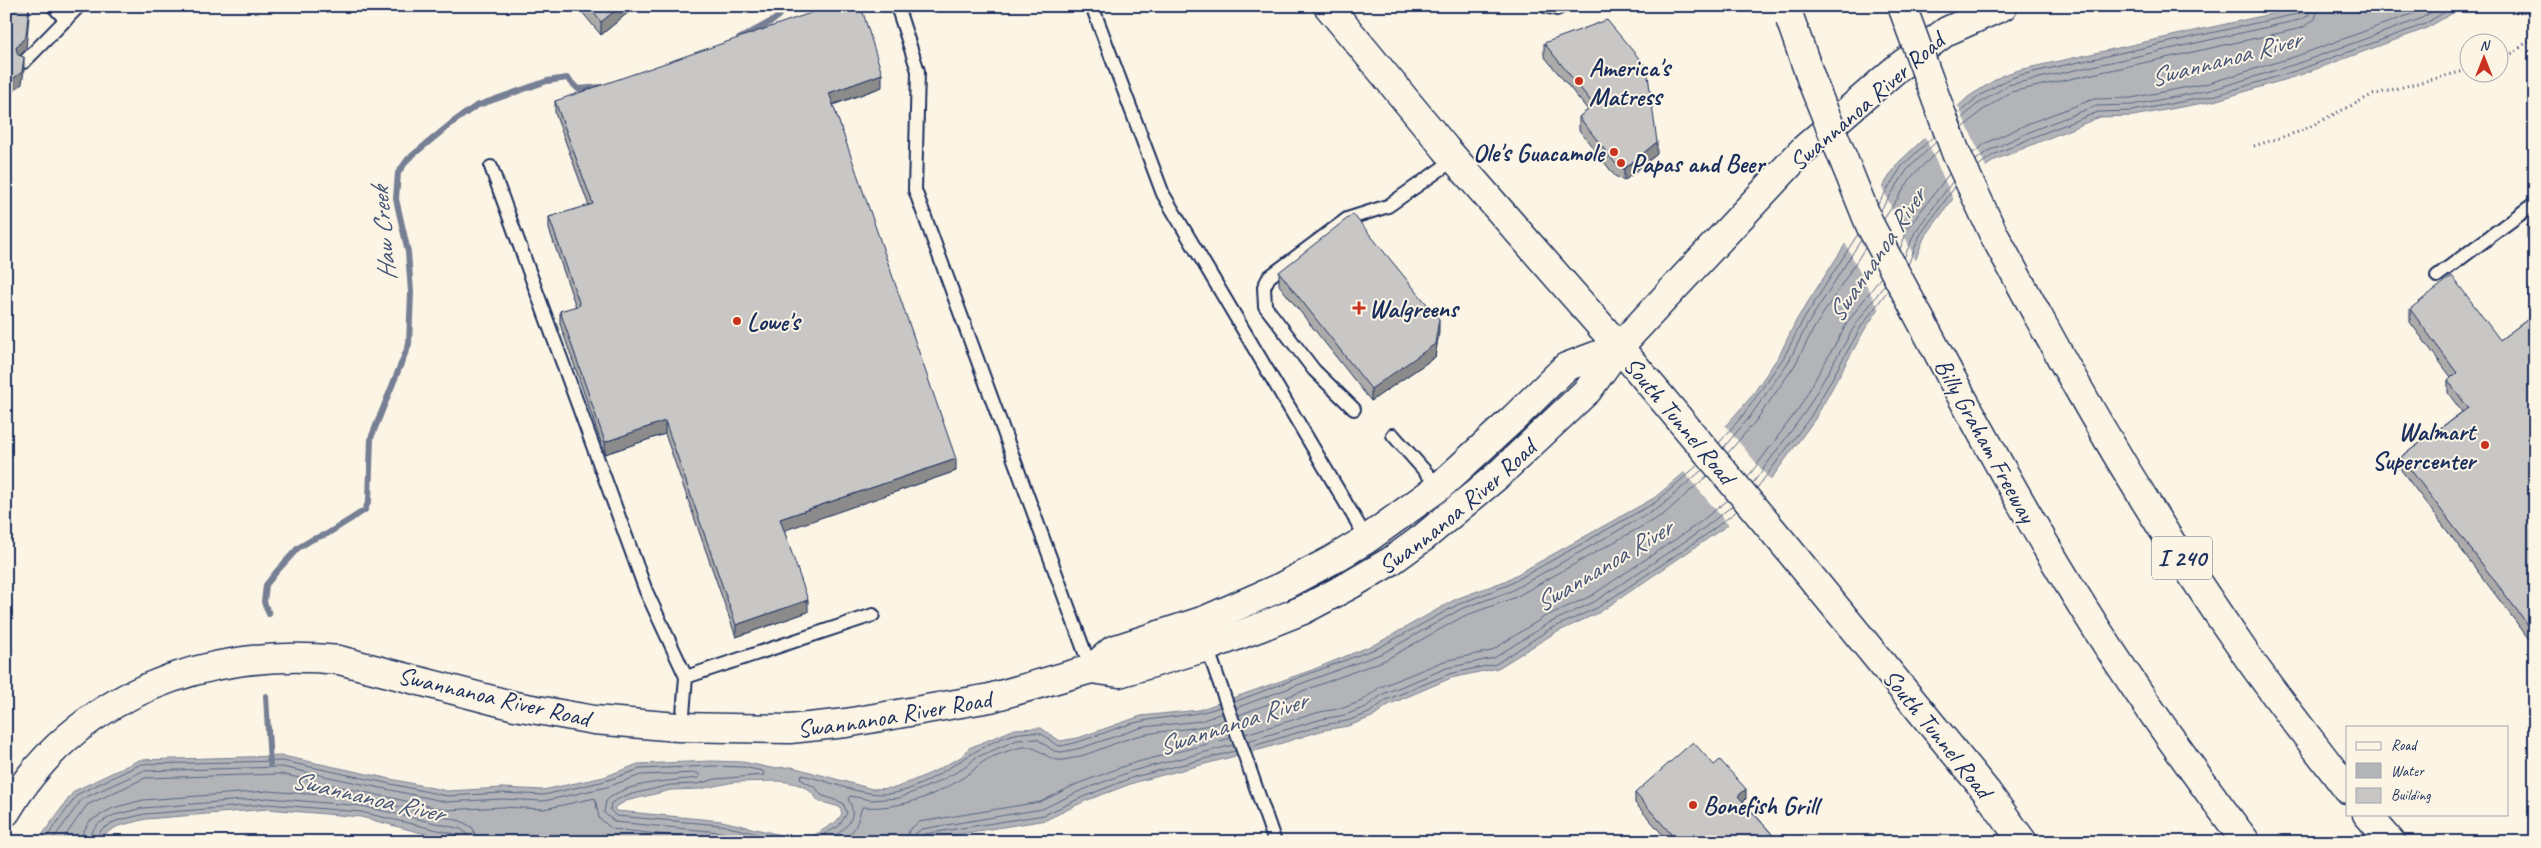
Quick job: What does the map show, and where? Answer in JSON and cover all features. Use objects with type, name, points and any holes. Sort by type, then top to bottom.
[{"type":"main road","name":"South Tunnel Road","points":[[1328,6],[1455,160],[1619,347],[1789,550],[1986,791],[2023,842]]},
{"type":"main road","name":"I 240","points":[[1902,6],[1916,51],[1956,153],[1993,233],[2084,401],[2136,489],[2245,653],[2346,787]]},
{"type":"main road","name":"Swannanoa River Road","points":[[1091,669],[1119,674],[1207,647],[1303,610],[1350,585],[1418,542],[1461,509],[1532,445],[1588,390],[1619,347],[1804,149],[1896,69],[1947,31],[2003,6]]},
{"type":"main road","name":"Billy Graham Freeway","points":[[1788,13],[1813,84],[1870,225],[2015,495],[2086,613],[2151,711],[2246,842]]},
{"type":"main road","name":"Swannanoa River Road","points":[[6,812],[38,766],[63,743],[114,703],[163,679],[210,667],[272,658],[309,657],[339,660],[515,706],[594,720],[682,727],[790,729],[846,724],[990,698],[1091,669],[1113,650],[1178,630],[1242,605],[1332,560],[1367,539],[1439,487],[1500,432],[1566,367],[1619,347]]},
{"type":"main road","points":[[2369,816],[2391,842]]},
{"type":"lane","points":[[54,6],[66,20]]},
{"type":"lane","points":[[24,62],[79,6]]},
{"type":"lane","points":[[897,6],[918,71],[916,190],[1091,669]]},
{"type":"lane","points":[[1092,6],[1163,194],[1367,539]]},
{"type":"lane","points":[[1545,6],[1557,9],[1562,6]]},
{"type":"lane","points":[[1354,409],[1314,370],[1265,306],[1264,287],[1269,277],[1347,219],[1388,206],[1455,160]]},
{"type":"lane","points":[[491,167],[646,591],[686,677],[682,727]]},
{"type":"lane","points":[[2437,276],[2535,203]]},
{"type":"lane","points":[[1393,435],[1439,487]]},
{"type":"lane","points":[[686,677],[874,615]]},
{"type":"lane","points":[[1207,647],[1275,842]]},
{"type":"path","points":[[2508,55],[2535,36]]},
{"type":"path","points":[[2254,146],[2301,131],[2372,94],[2458,72]]},
{"type":"water","name":"Swannanoa River","points":[[2307,6],[2465,6],[2425,29],[2300,75],[2214,101],[2133,116],[2100,117],[1995,160],[1975,174],[1958,192],[1924,238],[1911,271],[1880,307],[1865,329],[1815,419],[1768,483],[1735,520],[1600,612],[1553,634],[1498,668],[1451,678],[1388,705],[1372,717],[1348,726],[1324,730],[1266,748],[1136,782],[1085,801],[1046,820],[911,842],[470,842],[418,832],[361,817],[268,809],[146,819],[118,826],[104,834],[99,842],[37,842],[74,791],[139,760],[283,756],[447,791],[502,788],[543,790],[604,777],[638,764],[712,761],[743,762],[771,768],[792,767],[872,789],[895,788],[931,773],[961,757],[969,748],[1015,729],[1041,728],[1060,741],[1078,738],[1141,716],[1199,710],[1312,670],[1378,643],[1456,599],[1505,581],[1654,498],[1684,473],[1751,397],[1780,354],[1797,319],[1898,163],[1968,97],[2003,75]],"holes":[[[782,781],[800,785],[810,791],[818,801],[840,807],[842,814],[836,822],[813,836],[793,838],[722,821],[616,811],[614,808],[626,801],[671,790],[700,789],[734,782]]]},
{"type":"pier","points":[[1957,104],[1987,169],[1954,201],[1924,135]]},
{"type":"pier","points":[[1881,185],[1917,263],[1913,272],[1880,312],[1844,241]]},
{"type":"pier","points":[[1724,424],[1772,482],[1730,527],[1683,471]]},
{"type":"building","points":[[6,6],[29,6],[26,36],[16,48],[18,55],[24,57],[22,72],[6,84]]},
{"type":"building","points":[[588,6],[621,6],[601,22]]},
{"type":"building","name":"Lowe's","points":[[831,6],[861,6],[882,74],[829,93],[956,459],[780,519],[808,600],[736,625],[665,421],[605,442],[560,311],[580,305],[549,217],[593,204],[555,101]]},
{"type":"building","points":[[1607,20],[1647,68],[1657,142],[1624,169],[1615,163],[1579,117],[1594,105],[1544,43]]},
{"type":"building","name":"Walgreens","points":[[1353,214],[1439,319],[1435,344],[1371,389],[1279,272]]},
{"type":"building","points":[[2535,219],[2535,236],[2527,225]]},
{"type":"building","name":"Walmart Supercenter","points":[[2452,276],[2500,340],[2535,314],[2535,634],[2401,457],[2468,408],[2448,380],[2457,373],[2410,309]]},
{"type":"building","points":[[1693,742],[1714,765],[1720,760],[1746,789],[1738,796],[1779,842],[1678,842],[1635,793]]},
{"type":"waterway","name":"Haw Creek","points":[[739,39],[774,20],[788,6]]},
{"type":"waterway","name":"Haw Creek","points":[[269,614],[264,602],[266,585],[277,571],[298,548],[313,539],[327,534],[365,510],[369,500],[371,438],[409,344],[411,292],[408,252],[396,199],[398,173],[408,159],[453,122],[476,106],[547,81],[567,78],[578,89],[601,87]]},
{"type":"waterway","name":"Haw Creek","points":[[266,696],[270,764]]},
{"type":"place","name":"America's Matress","points":[[1579,81]]},
{"type":"place","name":"Ole's Guacamole","points":[[1614,152]]},
{"type":"place","name":"Papas and Beer","points":[[1621,163]]},
{"type":"place","name":"Walgreens","points":[[1359,308]]},
{"type":"place","name":"Lowe's","points":[[737,321]]},
{"type":"place","name":"Walmart Supercenter","points":[[2485,445]]},
{"type":"place","name":"Bonefish Grill","points":[[1693,805]]}]
